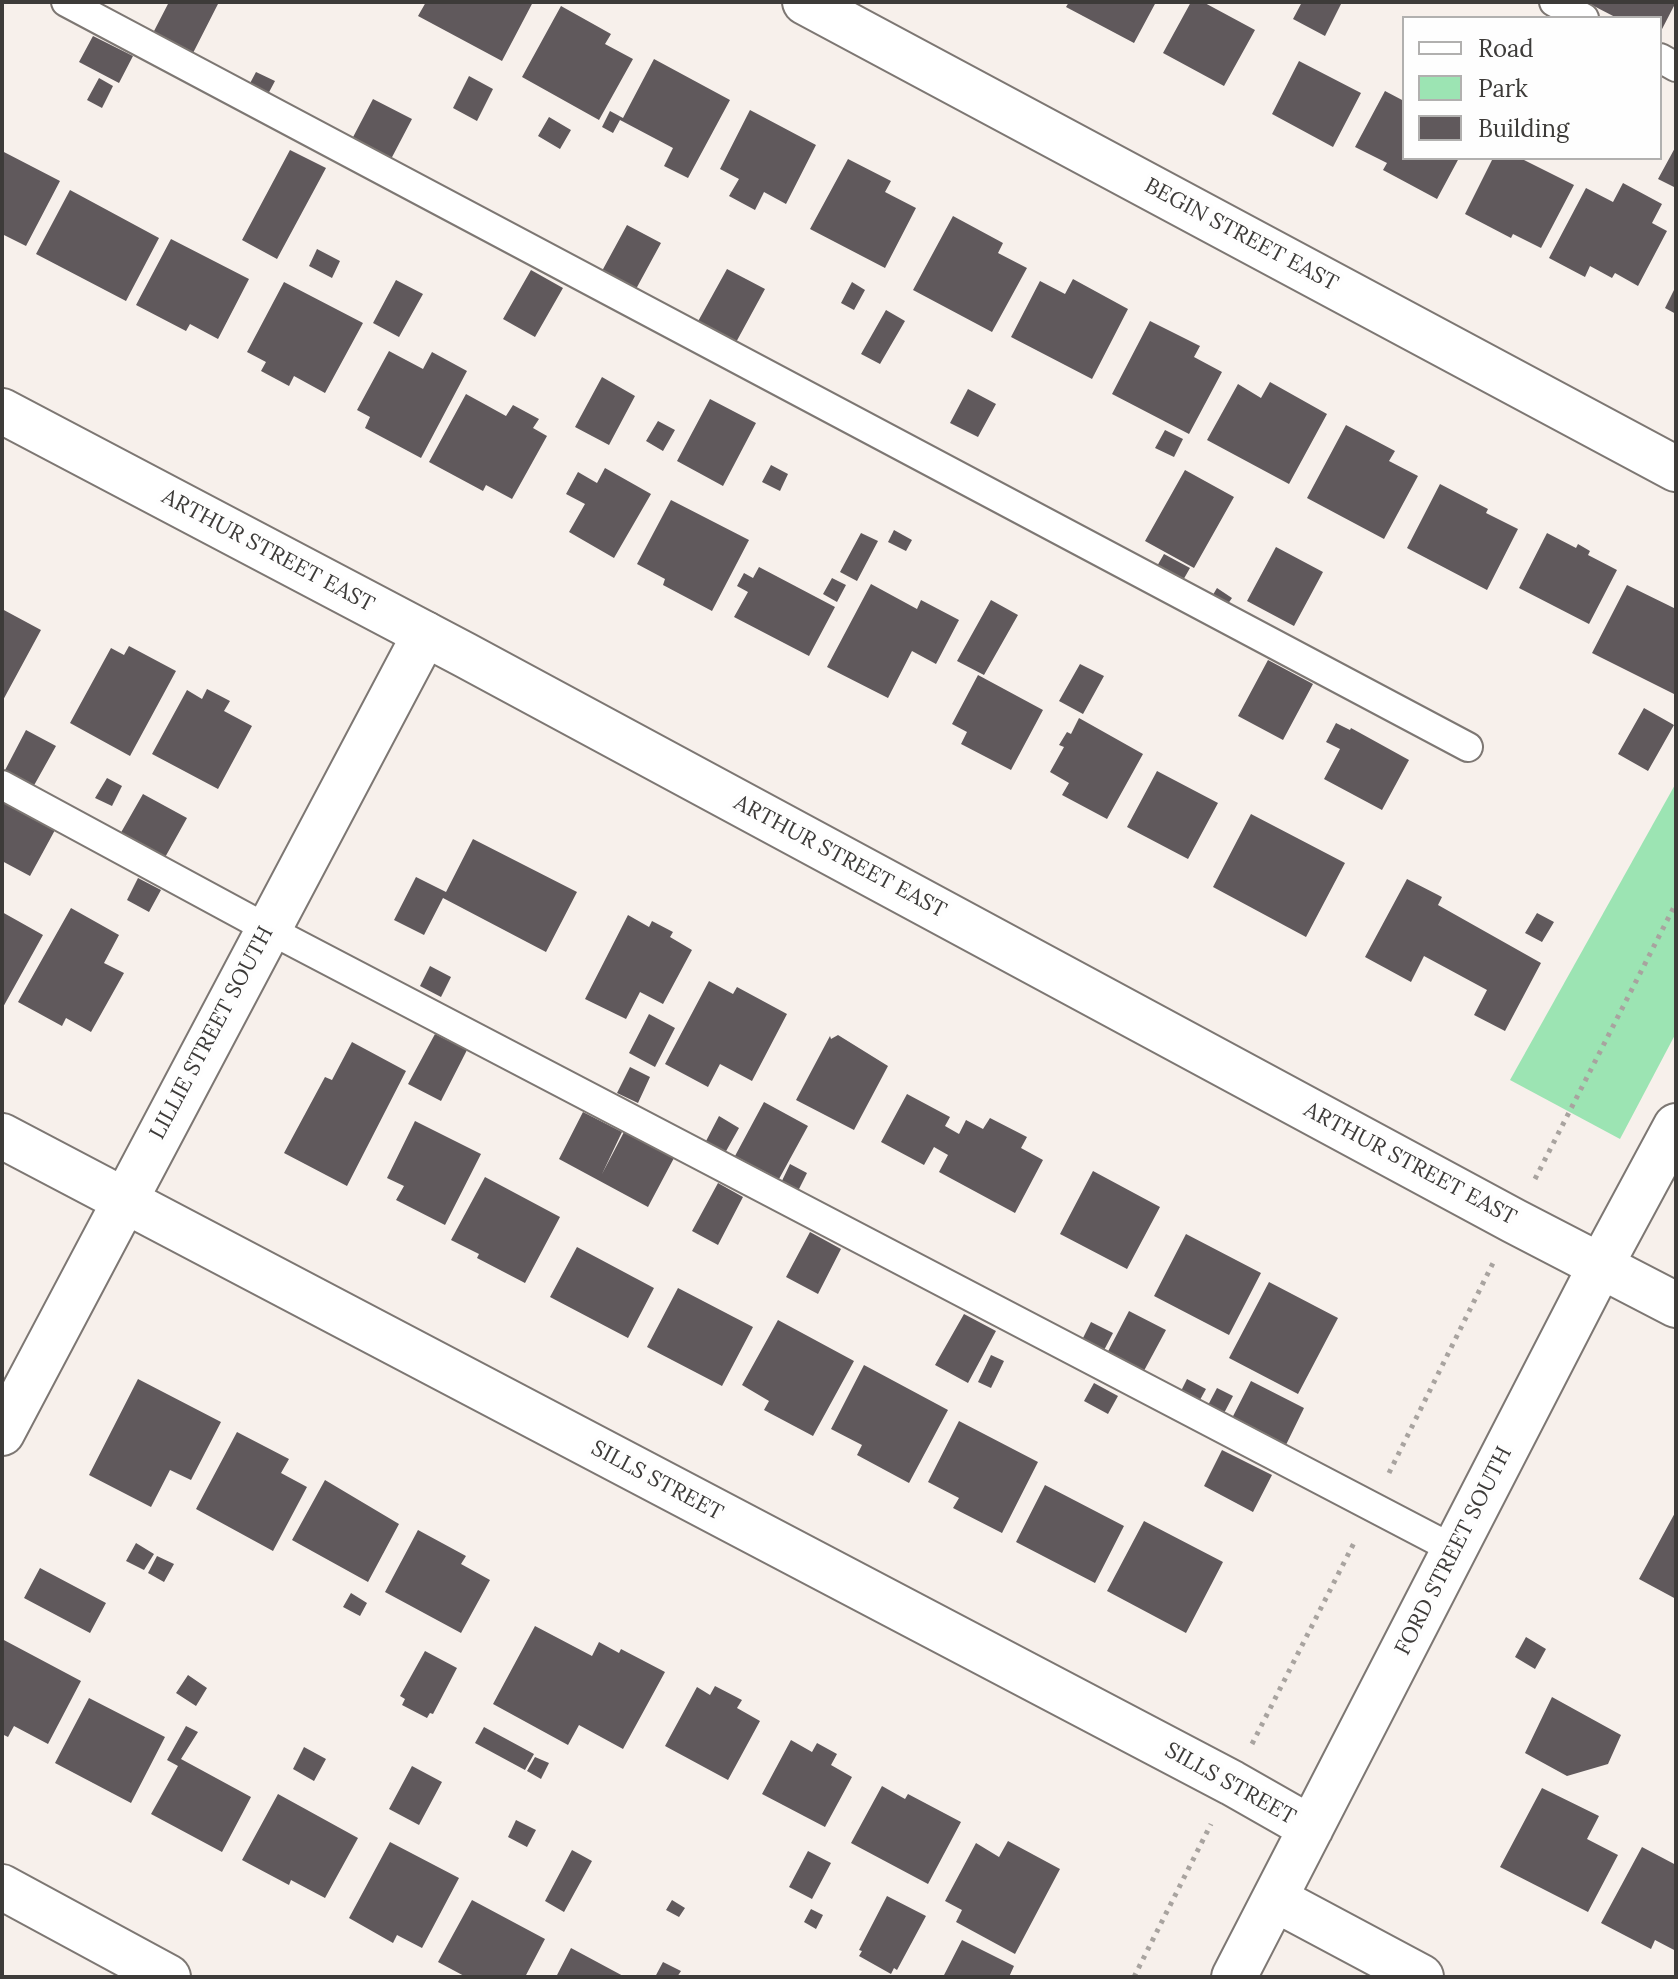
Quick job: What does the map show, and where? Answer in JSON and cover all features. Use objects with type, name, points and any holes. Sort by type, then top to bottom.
[{"type":"street","name":"BEGIN STREET EAST","points":[[805,2],[1676,469]]},
{"type":"street","name":"ARTHUR STREET EAST","points":[[2,411],[425,634],[1514,1221],[1676,1305]]},
{"type":"street","name":"LILLIE STREET SOUTH","points":[[2,1433],[425,634]]},
{"type":"street","name":"FORD STREET SOUTH","points":[[1234,1977],[1601,1265],[1676,1126]]},
{"type":"street","name":"SILLS STREET","points":[[2,1136],[1232,1783],[1311,1828]]},
{"type":"street","points":[[2,1887],[168,1977]]},
{"type":"street","points":[[1275,1899],[1421,1977]]},
{"type":"lane","points":[[66,2],[1468,747]]},
{"type":"lane","points":[[1554,2],[1580,16]]},
{"type":"lane","points":[[2,785],[268,929],[1455,1550]]},
{"type":"path","points":[[1134,1977],[1676,903]]},
{"type":"green space","points":[[1676,783],[1676,1033],[1620,1139],[1510,1080]]},
{"type":"building","points":[[169,2],[219,2],[193,53],[153,33]]},
{"type":"building","points":[[426,2],[533,2],[502,61],[418,16]]},
{"type":"building","points":[[1069,2],[1156,2],[1134,43],[1066,7]]},
{"type":"building","points":[[1191,2],[1203,2],[1255,30],[1224,86],[1163,53]]},
{"type":"building","points":[[1302,2],[1342,2],[1325,36],[1293,19]]},
{"type":"building","points":[[1586,2],[1676,2],[1662,29],[1662,16],[1613,16]]},
{"type":"building","points":[[561,6],[611,34],[605,44],[633,59],[599,120],[522,77]]},
{"type":"building","points":[[93,36],[133,56],[119,83],[79,62]]},
{"type":"building","points":[[654,59],[730,100],[688,178],[664,166],[673,148],[620,120],[613,133],[602,127],[610,111],[623,118]]},
{"type":"building","points":[[1299,61],[1361,93],[1333,147],[1272,114]]},
{"type":"building","points":[[256,72],[275,81],[267,96],[248,87]]},
{"type":"building","points":[[469,76],[493,89],[477,121],[453,108]]},
{"type":"building","points":[[99,78],[113,86],[102,108],[87,100]]},
{"type":"building","points":[[1385,91],[1402,100],[1402,160],[1458,160],[1437,199],[1383,170],[1387,163],[1355,147]]},
{"type":"building","points":[[373,99],[412,119],[390,161],[351,141]]},
{"type":"building","points":[[750,110],[816,145],[786,204],[764,192],[755,210],[729,196],[739,179],[720,169]]},
{"type":"building","points":[[549,117],[571,130],[560,149],[538,136]]},
{"type":"building","points":[[1676,146],[1676,188],[1658,179]]},
{"type":"building","points":[[290,150],[326,168],[277,259],[242,240]]},
{"type":"building","points":[[2,151],[60,181],[26,246],[2,234]]},
{"type":"building","points":[[848,159],[891,181],[885,192],[916,208],[885,268],[810,229]]},
{"type":"building","points":[[1492,160],[1524,160],[1574,185],[1541,248],[1513,234],[1511,238],[1465,214]]},
{"type":"building","points":[[1623,183],[1662,204],[1652,223],[1667,231],[1638,286],[1615,273],[1612,278],[1590,266],[1585,277],[1549,258],[1586,188],[1613,202]]},
{"type":"building","points":[[70,190],[159,238],[126,301],[36,254]]},
{"type":"building","points":[[953,216],[1003,243],[998,253],[1027,268],[992,332],[913,290]]},
{"type":"building","points":[[627,225],[661,243],[636,289],[602,271]]},
{"type":"building","points":[[171,239],[249,279],[218,339],[190,324],[186,331],[136,305]]},
{"type":"building","points":[[317,249],[340,261],[332,278],[309,266]]},
{"type":"building","points":[[727,269],[765,289],[734,346],[696,325]]},
{"type":"building","points":[[531,270],[563,288],[535,337],[503,319]]},
{"type":"building","points":[[1073,279],[1128,309],[1092,379],[1011,337],[1040,281],[1065,294]]},
{"type":"building","points":[[396,280],[423,294],[399,337],[373,323]]},
{"type":"building","points":[[284,282],[363,323],[325,393],[294,376],[289,386],[261,371],[266,362],[247,352]]},
{"type":"building","points":[[852,282],[865,290],[854,310],[841,303]]},
{"type":"building","points":[[1676,286],[1676,314],[1665,308]]},
{"type":"building","points":[[886,310],[905,321],[880,364],[861,354]]},
{"type":"building","points":[[1150,321],[1200,346],[1194,357],[1222,372],[1189,434],[1112,394]]},
{"type":"building","points":[[389,351],[423,369],[432,352],[467,371],[421,458],[365,428],[370,417],[357,410]]},
{"type":"building","points":[[602,377],[635,396],[609,445],[575,427]]},
{"type":"building","points":[[1270,382],[1327,414],[1289,484],[1207,440],[1238,384],[1261,398]]},
{"type":"building","points":[[968,389],[996,404],[978,437],[950,423]]},
{"type":"building","points":[[466,394],[506,416],[513,405],[539,419],[533,428],[547,436],[512,499],[486,485],[483,491],[429,462]]},
{"type":"building","points":[[710,399],[756,423],[723,486],[677,461]]},
{"type":"building","points":[[658,421],[675,430],[663,451],[646,441]]},
{"type":"building","points":[[1346,425],[1395,451],[1389,461],[1418,476],[1384,539],[1307,498]]},
{"type":"building","points":[[1165,430],[1183,439],[1174,457],[1155,448]]},
{"type":"building","points":[[771,465],[788,474],[780,491],[762,482]]},
{"type":"building","points":[[605,468],[651,494],[614,558],[569,532],[585,504],[566,494],[578,472],[597,483]]},
{"type":"building","points":[[1185,470],[1234,497],[1194,568],[1145,541]]},
{"type":"building","points":[[1440,484],[1518,529],[1487,590],[1407,548]]},
{"type":"building","points":[[671,500],[749,540],[712,611],[663,585],[665,579],[637,564]]},
{"type":"building","points":[[894,530],[912,540],[906,551],[888,542]]},
{"type":"building","points":[[861,533],[878,541],[857,581],[840,572]]},
{"type":"building","points":[[1547,533],[1576,548],[1578,544],[1590,551],[1588,555],[1617,570],[1589,624],[1519,588]]},
{"type":"building","points":[[1276,547],[1323,572],[1294,626],[1247,601]]},
{"type":"building","points":[[1164,554],[1190,568],[1182,582],[1156,568]]},
{"type":"building","points":[[759,567],[835,607],[809,656],[734,617],[748,592],[737,586],[744,573],[753,578]]},
{"type":"building","points":[[832,578],[846,585],[837,602],[823,594]]},
{"type":"building","points":[[871,584],[917,609],[921,600],[959,620],[936,664],[912,651],[888,698],[827,667]]},
{"type":"building","points":[[1627,585],[1676,609],[1676,695],[1592,653]]},
{"type":"building","points":[[1217,588],[1232,598],[1225,608],[1211,598]]},
{"type":"building","points":[[991,600],[1018,615],[984,675],[957,661]]},
{"type":"building","points":[[2,609],[41,630],[2,702]]},
{"type":"building","points":[[129,646],[176,671],[130,756],[70,723],[111,648],[124,655]]},
{"type":"building","points":[[1268,660],[1313,684],[1283,740],[1238,716]]},
{"type":"building","points":[[1080,664],[1104,676],[1083,714],[1059,701]]},
{"type":"building","points":[[978,675],[1043,710],[1011,770],[961,744],[967,732],[952,724]]},
{"type":"building","points":[[207,689],[230,701],[224,711],[252,726],[218,789],[152,754],[187,690],[202,699]]},
{"type":"building","points":[[1644,708],[1674,725],[1648,771],[1618,754]]},
{"type":"building","points":[[1079,718],[1143,754],[1107,819],[1062,795],[1069,783],[1050,772],[1064,747],[1059,745],[1067,732],[1071,734]]},
{"type":"building","points":[[1336,723],[1409,760],[1382,810],[1324,779],[1340,749],[1326,742]]},
{"type":"building","points":[[26,730],[56,746],[32,789],[3,774]]},
{"type":"building","points":[[1157,771],[1218,803],[1188,859],[1127,827]]},
{"type":"building","points":[[107,778],[122,786],[112,806],[95,798]]},
{"type":"building","points":[[143,794],[187,818],[163,861],[119,836]]},
{"type":"building","points":[[2,802],[55,830],[30,876],[2,861]]},
{"type":"building","points":[[1251,814],[1345,863],[1306,937],[1213,887]]},
{"type":"building","points":[[473,839],[577,892],[546,952],[443,898],[424,935],[394,920],[416,877],[446,892]]},
{"type":"building","points":[[138,878],[161,890],[149,912],[127,900]]},
{"type":"building","points":[[1407,879],[1442,897],[1438,905],[1541,963],[1505,1031],[1474,1015],[1487,990],[1424,956],[1411,982],[1365,957]]},
{"type":"building","points":[[71,908],[119,935],[104,963],[124,973],[91,1032],[66,1018],[62,1026],[18,1002]]},
{"type":"building","points":[[2,912],[43,935],[2,1009]]},
{"type":"building","points":[[1537,913],[1554,922],[1542,942],[1525,933]]},
{"type":"building","points":[[628,915],[649,927],[652,921],[673,932],[670,937],[692,950],[663,1004],[640,992],[626,1019],[585,999]]},
{"type":"building","points":[[430,966],[451,977],[441,997],[420,986]]},
{"type":"building","points":[[709,981],[733,994],[737,987],[787,1014],[752,1081],[720,1064],[708,1087],[665,1064]]},
{"type":"building","points":[[649,1014],[675,1028],[655,1067],[629,1053]]},
{"type":"building","points":[[435,1034],[467,1050],[441,1101],[408,1084]]},
{"type":"building","points":[[838,1035],[888,1066],[854,1130],[796,1100],[830,1036],[831,1039]]},
{"type":"building","points":[[352,1042],[406,1071],[347,1186],[284,1153],[325,1077],[332,1080]]},
{"type":"building","points":[[630,1067],[650,1077],[638,1103],[617,1093]]},
{"type":"building","points":[[907,1094],[950,1117],[945,1126],[959,1134],[966,1120],[983,1129],[990,1118],[1027,1137],[1021,1148],[1043,1160],[1015,1213],[939,1172],[948,1155],[934,1147],[924,1165],[881,1142]]},
{"type":"building","points":[[764,1102],[808,1126],[779,1179],[735,1156]]},
{"type":"building","points":[[583,1112],[622,1132],[602,1174],[624,1132],[674,1158],[648,1207],[559,1159]]},
{"type":"building","points":[[719,1116],[739,1128],[725,1153],[705,1143]]},
{"type":"building","points":[[415,1121],[481,1154],[445,1225],[396,1200],[404,1186],[387,1178]]},
{"type":"building","points":[[790,1164],[807,1173],[797,1193],[780,1185]]},
{"type":"building","points":[[1093,1171],[1160,1207],[1127,1269],[1060,1234]]},
{"type":"building","points":[[485,1177],[560,1217],[525,1283],[477,1258],[479,1254],[451,1240]]},
{"type":"building","points":[[718,1183],[743,1197],[718,1245],[692,1231]]},
{"type":"building","points":[[810,1232],[841,1249],[818,1294],[786,1277]]},
{"type":"building","points":[[1186,1234],[1261,1273],[1229,1335],[1154,1296]]},
{"type":"building","points":[[577,1247],[654,1288],[628,1338],[550,1297]]},
{"type":"building","points":[[1269,1282],[1338,1318],[1298,1394],[1229,1358]]},
{"type":"building","points":[[678,1288],[753,1327],[722,1386],[647,1347]]},
{"type":"building","points":[[1129,1311],[1166,1330],[1139,1380],[1103,1361]]},
{"type":"building","points":[[964,1314],[996,1331],[968,1383],[935,1365]]},
{"type":"building","points":[[778,1320],[854,1361],[813,1436],[764,1410],[769,1401],[742,1385]]},
{"type":"building","points":[[1091,1322],[1113,1333],[1102,1354],[1080,1344]]},
{"type":"building","points":[[991,1355],[1004,1361],[991,1388],[978,1382]]},
{"type":"building","points":[[864,1365],[948,1410],[909,1483],[857,1455],[862,1445],[831,1429]]},
{"type":"building","points":[[138,1379],[221,1422],[191,1480],[170,1470],[151,1507],[89,1475]]},
{"type":"building","points":[[1187,1379],[1206,1389],[1195,1409],[1177,1399]]},
{"type":"building","points":[[1251,1381],[1304,1408],[1282,1453],[1228,1426]]},
{"type":"building","points":[[1094,1383],[1118,1396],[1108,1414],[1084,1401]]},
{"type":"building","points":[[1217,1388],[1233,1396],[1222,1417],[1206,1409]]},
{"type":"building","points":[[959,1421],[1038,1462],[1002,1533],[953,1508],[959,1498],[928,1482]]},
{"type":"building","points":[[237,1432],[289,1459],[281,1473],[307,1487],[273,1551],[196,1509]]},
{"type":"building","points":[[1222,1450],[1272,1475],[1253,1512],[1204,1486]]},
{"type":"building","points":[[325,1480],[399,1524],[368,1582],[292,1540]]},
{"type":"building","points":[[1045,1485],[1124,1526],[1095,1583],[1016,1542]]},
{"type":"building","points":[[1676,1511],[1676,1599],[1639,1579]]},
{"type":"building","points":[[1144,1521],[1223,1562],[1186,1633],[1107,1591]]},
{"type":"building","points":[[418,1530],[466,1556],[461,1564],[490,1580],[461,1633],[385,1592]]},
{"type":"building","points":[[136,1543],[154,1554],[144,1570],[126,1561]]},
{"type":"building","points":[[157,1556],[174,1564],[164,1582],[148,1573]]},
{"type":"building","points":[[40,1568],[106,1603],[90,1633],[24,1598]]},
{"type":"building","points":[[351,1593],[367,1603],[360,1616],[343,1607]]},
{"type":"building","points":[[535,1626],[592,1656],[599,1642],[619,1653],[621,1649],[665,1672],[623,1749],[579,1725],[568,1745],[493,1704]]},
{"type":"building","points":[[1526,1637],[1546,1649],[1535,1669],[1515,1657]]},
{"type":"building","points":[[2,1639],[81,1681],[48,1744],[14,1726],[8,1737],[2,1734]]},
{"type":"building","points":[[425,1651],[457,1668],[433,1714],[430,1713],[427,1718],[402,1705],[405,1699],[400,1696]]},
{"type":"building","points":[[188,1675],[207,1688],[196,1706],[176,1693]]},
{"type":"building","points":[[715,1686],[742,1700],[737,1708],[760,1721],[728,1780],[665,1746],[697,1687],[710,1695]]},
{"type":"building","points":[[1552,1697],[1621,1735],[1608,1764],[1567,1776],[1525,1753]]},
{"type":"building","points":[[89,1698],[165,1737],[131,1803],[55,1763]]},
{"type":"building","points":[[186,1726],[198,1732],[181,1759],[251,1797],[222,1852],[151,1814],[178,1766],[167,1760]]},
{"type":"building","points":[[484,1727],[534,1754],[525,1770],[475,1743]]},
{"type":"building","points":[[791,1740],[812,1752],[817,1743],[837,1754],[831,1765],[852,1777],[825,1827],[762,1794]]},
{"type":"building","points":[[304,1747],[326,1759],[314,1781],[293,1769]]},
{"type":"building","points":[[535,1757],[549,1763],[541,1779],[527,1771]]},
{"type":"building","points":[[412,1766],[442,1782],[419,1825],[389,1809]]},
{"type":"building","points":[[882,1786],[905,1799],[908,1794],[961,1822],[928,1884],[851,1843]]},
{"type":"building","points":[[1542,1788],[1599,1816],[1587,1839],[1618,1855],[1588,1912],[1500,1867]]},
{"type":"building","points":[[278,1794],[358,1838],[325,1898],[291,1880],[289,1885],[242,1860]]},
{"type":"building","points":[[516,1820],[536,1830],[527,1847],[508,1837]]},
{"type":"building","points":[[1008,1841],[1060,1869],[1015,1954],[956,1922],[962,1910],[945,1901],[976,1843],[999,1857]]},
{"type":"building","points":[[390,1842],[459,1878],[422,1948],[397,1935],[393,1943],[349,1918]]},
{"type":"building","points":[[1642,1847],[1676,1865],[1676,1951],[1655,1940],[1651,1949],[1601,1923]]},
{"type":"building","points":[[572,1850],[592,1861],[564,1912],[545,1901]]},
{"type":"building","points":[[808,1851],[831,1863],[812,1899],[789,1887]]},
{"type":"building","points":[[887,1896],[926,1916],[897,1970],[894,1968],[891,1974],[859,1956],[862,1951],[859,1950]]},
{"type":"building","points":[[472,1900],[545,1939],[525,1977],[466,1977],[438,1962]]},
{"type":"building","points":[[672,1900],[685,1908],[679,1917],[666,1910]]},
{"type":"building","points":[[811,1909],[823,1915],[816,1929],[804,1922]]},
{"type":"building","points":[[962,1940],[1014,1966],[1009,1977],[943,1977]]},
{"type":"building","points":[[571,1948],[625,1977],[556,1977]]},
{"type":"building","points":[[663,1962],[681,1971],[677,1977],[655,1977]]}]
